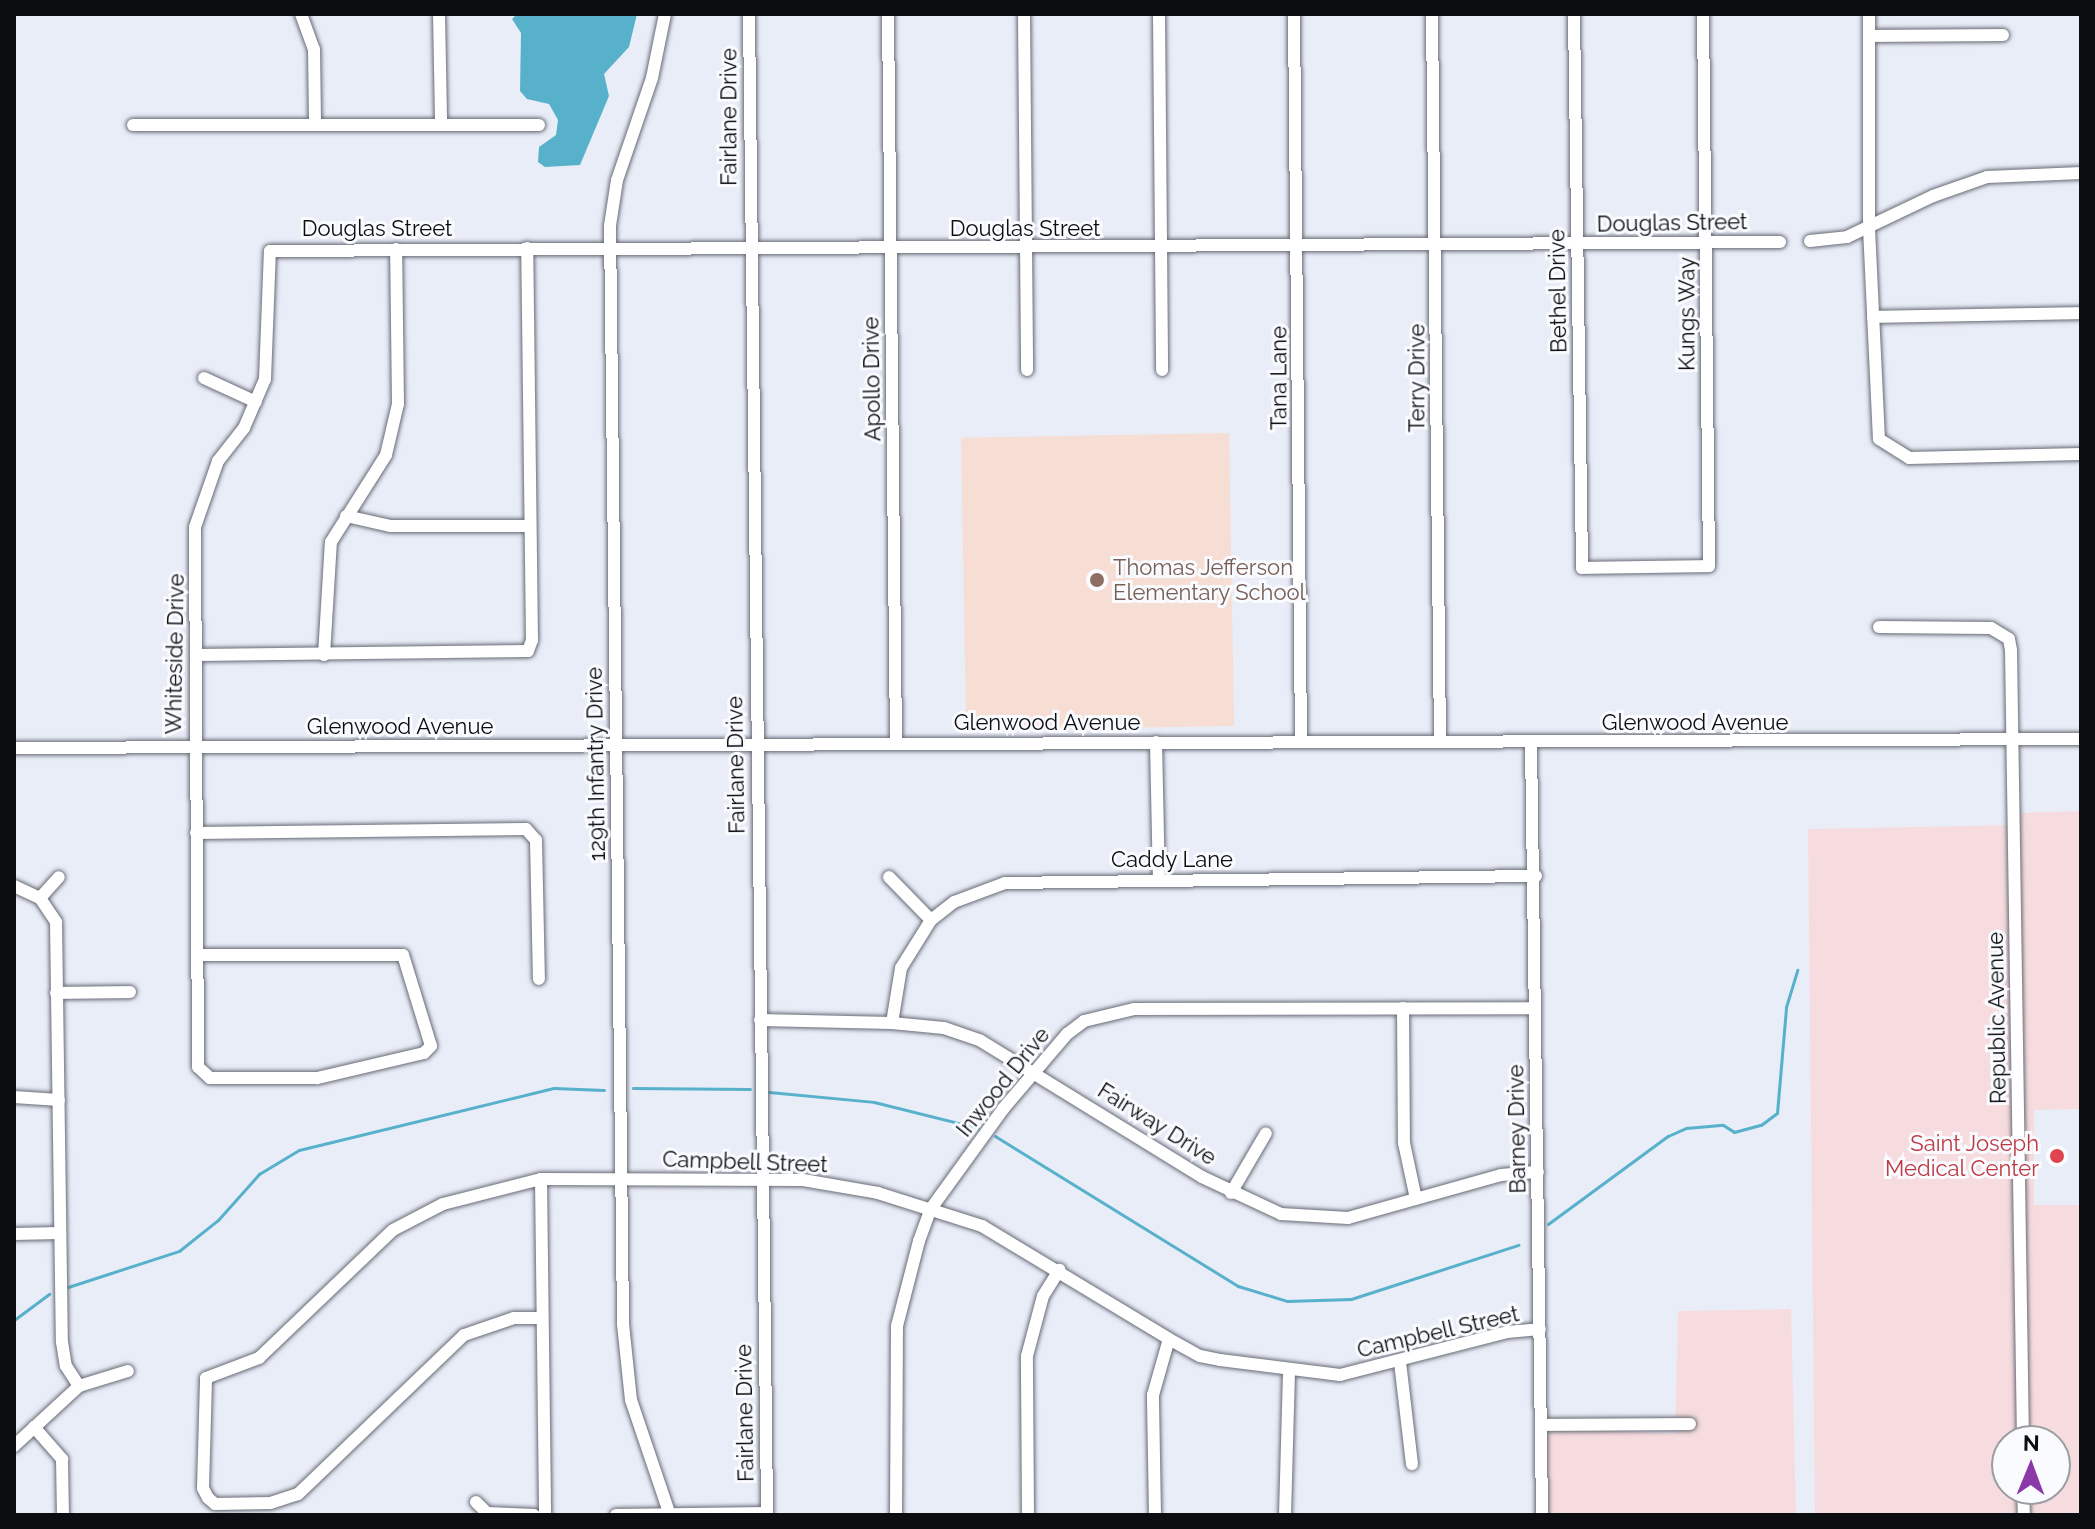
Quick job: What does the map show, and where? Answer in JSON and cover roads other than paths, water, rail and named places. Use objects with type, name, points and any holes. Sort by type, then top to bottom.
[{"type":"street","points":[[301,14],[314,49],[315,124]]},
{"type":"street","points":[[439,14],[441,123]]},
{"type":"street","name":"129th Infantry Drive","points":[[665,14],[659,54],[617,180],[610,250],[623,1324],[631,1400],[670,1515]]},
{"type":"street","name":"Fairlane Drive","points":[[749,14],[767,1514]]},
{"type":"street","name":"Apollo Drive","points":[[888,14],[896,744]]},
{"type":"street","points":[[1024,14],[1027,370]]},
{"type":"street","points":[[1159,14],[1162,370]]},
{"type":"street","name":"Tana Lane","points":[[1294,14],[1301,742]]},
{"type":"street","name":"Terry Drive","points":[[1432,14],[1440,742]]},
{"type":"street","name":"Bethel Drive","points":[[1574,14],[1582,568]]},
{"type":"street","name":"Kungs Way","points":[[1582,568],[1709,566],[1703,14]]},
{"type":"street","points":[[1869,14],[1869,228],[1875,429],[1884,446],[1909,458],[2081,454]]},
{"type":"street","points":[[1869,36],[2003,35]]},
{"type":"street","points":[[133,125],[539,125]]},
{"type":"street","points":[[1810,241],[1847,237],[1933,196],[1987,177],[2081,173]]},
{"type":"street","name":"Douglas Street","points":[[270,251],[1298,248],[1780,242]]},
{"type":"street","points":[[197,655],[528,651],[527,248]]},
{"type":"street","points":[[324,655],[326,566],[331,542],[386,455],[398,404],[396,249]]},
{"type":"street","name":"Whiteside Drive","points":[[199,955],[403,955],[431,1046],[424,1053],[341,1075],[203,1075],[198,1067],[199,955],[193,747],[200,504],[218,461],[256,402],[269,350],[270,251]]},
{"type":"street","points":[[1873,317],[2081,313]]},
{"type":"street","points":[[204,378],[256,402]]},
{"type":"street","points":[[346,516],[390,526],[529,526]]},
{"type":"street","name":"Republic Avenue","points":[[1879,627],[2001,631],[2011,650],[2023,1425]]},
{"type":"street","name":"Glenwood Avenue","points":[[14,748],[2081,739]]},
{"type":"street","points":[[1156,742],[1159,880]]},
{"type":"street","name":"Barney Drive","points":[[1531,743],[1536,876],[1542,1515]]},
{"type":"street","points":[[196,833],[533,832],[539,979]]},
{"type":"street","name":"Caddy Lane","points":[[892,1023],[901,968],[931,920],[954,902],[1005,883],[1536,876]]},
{"type":"street","points":[[40,898],[59,877]]},
{"type":"street","points":[[889,877],[931,920]]},
{"type":"street","points":[[14,886],[40,898],[56,922],[62,1342],[66,1366],[79,1386]]},
{"type":"street","points":[[56,993],[130,992]]},
{"type":"street","points":[[1403,1008],[1404,1143],[1416,1199]]},
{"type":"street","name":"Inwood Drive","points":[[896,1515],[897,1326],[930,1210],[1035,1071],[1067,1034],[1106,1013],[1535,1008]]},
{"type":"street","name":"Fairway Drive","points":[[760,1020],[892,1023],[969,1037],[1035,1071],[1256,1207],[1314,1218],[1348,1218],[1501,1175],[1538,1172]]},
{"type":"street","points":[[14,1097],[59,1100]]},
{"type":"street","points":[[1231,1193],[1266,1133]]},
{"type":"street","points":[[541,1179],[545,1515]]},
{"type":"street","name":"Campbell Street","points":[[542,1318],[514,1318],[464,1335],[298,1494],[270,1503],[215,1504],[208,1498],[203,1488],[206,1378],[259,1358],[393,1230],[443,1204],[541,1179],[762,1180],[842,1185],[982,1226],[1200,1356],[1340,1375],[1507,1332],[1540,1329]]},
{"type":"street","points":[[14,1234],[59,1233]]},
{"type":"street","points":[[1028,1515],[1027,1356],[1043,1296],[1059,1270]]},
{"type":"street","points":[[1155,1515],[1153,1395],[1169,1339]]},
{"type":"street","points":[[1400,1362],[1412,1464]]},
{"type":"street","points":[[1285,1515],[1289,1369]]},
{"type":"street","points":[[14,1446],[79,1386],[128,1371]]},
{"type":"street","points":[[1541,1425],[1690,1424]]},
{"type":"street","points":[[34,1427],[62,1459],[63,1515]]},
{"type":"street","points":[[476,1502],[487,1514],[534,1515]]},
{"type":"street","points":[[616,1515],[767,1514]]},
{"type":"water","points":[[517,14],[637,14],[629,47],[604,74],[609,96],[580,165],[545,167],[538,162],[539,147],[556,135],[558,120],[549,104],[527,99],[520,91],[521,33],[512,19]]},
{"type":"waterway","points":[[1548,1224],[1668,1136],[1686,1128],[1723,1125],[1734,1132],[1761,1125],[1777,1113],[1786,1007],[1797,970]]},
{"type":"waterway","points":[[68,1287],[179,1251],[218,1220],[259,1174],[299,1150],[554,1088],[604,1090]]},
{"type":"waterway","points":[[633,1088],[750,1089]]},
{"type":"waterway","points":[[769,1092],[874,1102],[978,1128]]},
{"type":"waterway","points":[[995,1136],[1238,1286],[1287,1301],[1351,1299],[1518,1245]]},
{"type":"waterway","points":[[14,1320],[49,1294]]},
{"type":"place","name":"Thomas Jefferson Elementary School","points":[[1097,580]]},
{"type":"place","name":"Saint Joseph Medical Center","points":[[2057,1156]]}]
